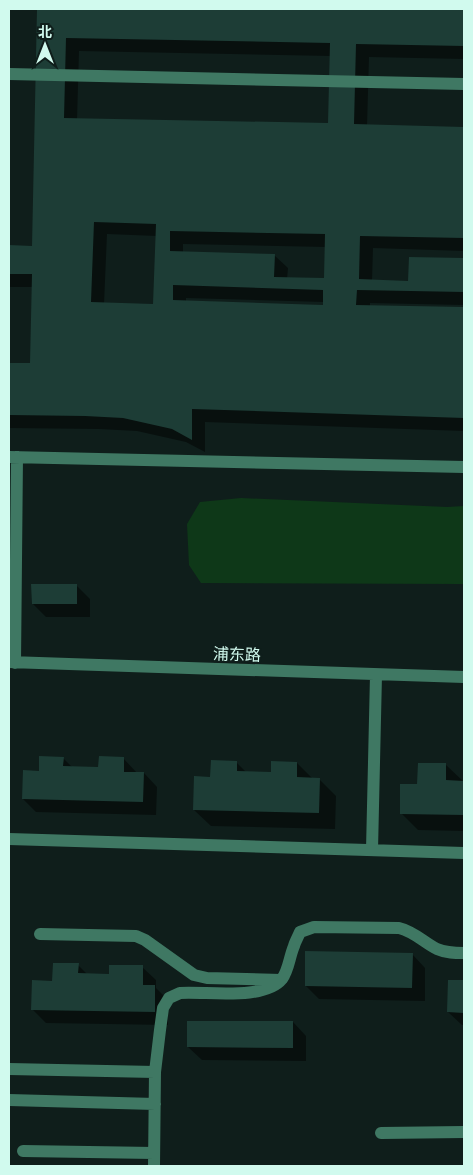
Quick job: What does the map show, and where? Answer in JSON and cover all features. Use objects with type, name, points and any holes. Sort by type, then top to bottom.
[{"type":"street","points":[[9,74],[464,84]]},
{"type":"street","points":[[12,662],[13,457],[464,467]]},
{"type":"street","name":"浦东路","points":[[12,662],[464,677]]},
{"type":"street","points":[[372,850],[376,674]]},
{"type":"street","points":[[9,839],[464,853]]},
{"type":"street","points":[[23,1151],[154,1160],[155,1072],[163,1008],[169,998],[180,993],[253,994],[267,989],[281,980],[289,966],[293,947],[300,932],[314,927],[399,928],[410,931],[437,949],[447,953],[464,953]]},
{"type":"street","points":[[40,934],[136,936],[145,940],[194,975],[207,978],[281,980]]},
{"type":"street","points":[[9,1069],[155,1072]]},
{"type":"street","points":[[9,1100],[155,1104]]},
{"type":"street","points":[[381,1133],[464,1132]]},
{"type":"shaded area","points":[[241,498],[447,507],[464,506],[464,584],[201,583],[189,565],[187,524],[200,502]]},
{"type":"building","points":[[37,9],[464,9],[464,46],[356,44],[354,124],[464,127],[464,238],[360,236],[359,279],[408,281],[409,257],[464,258],[464,292],[357,290],[356,305],[464,307],[464,418],[192,409],[192,440],[172,429],[123,418],[9,415],[9,363],[30,363],[32,274],[9,274],[9,245],[32,246]],"holes":[[[66,38],[330,43],[328,123],[64,118]],[[94,222],[156,224],[153,304],[91,302]],[[170,231],[325,234],[324,278],[274,277],[275,254],[170,251]],[[173,285],[323,290],[323,305],[173,300]]]},
{"type":"building","points":[[31,584],[77,584],[77,604],[32,604]]},
{"type":"building","points":[[39,756],[64,757],[63,766],[98,767],[99,756],[124,757],[124,772],[144,772],[143,802],[22,799],[23,770],[39,771]]},
{"type":"building","points":[[211,760],[237,761],[237,771],[271,772],[271,761],[297,762],[297,777],[320,778],[319,813],[193,810],[194,776],[210,777]]},
{"type":"building","points":[[418,763],[446,763],[446,780],[464,781],[464,815],[400,814],[400,784],[417,784]]},
{"type":"building","points":[[305,951],[413,953],[412,988],[305,986]]},
{"type":"building","points":[[53,963],[79,963],[78,973],[109,974],[109,965],[143,965],[143,985],[155,985],[155,1012],[31,1010],[32,980],[52,981]]},
{"type":"building","points":[[448,980],[464,980],[464,1013],[447,1012]]},
{"type":"building","points":[[187,1021],[293,1021],[293,1048],[187,1047]]}]
